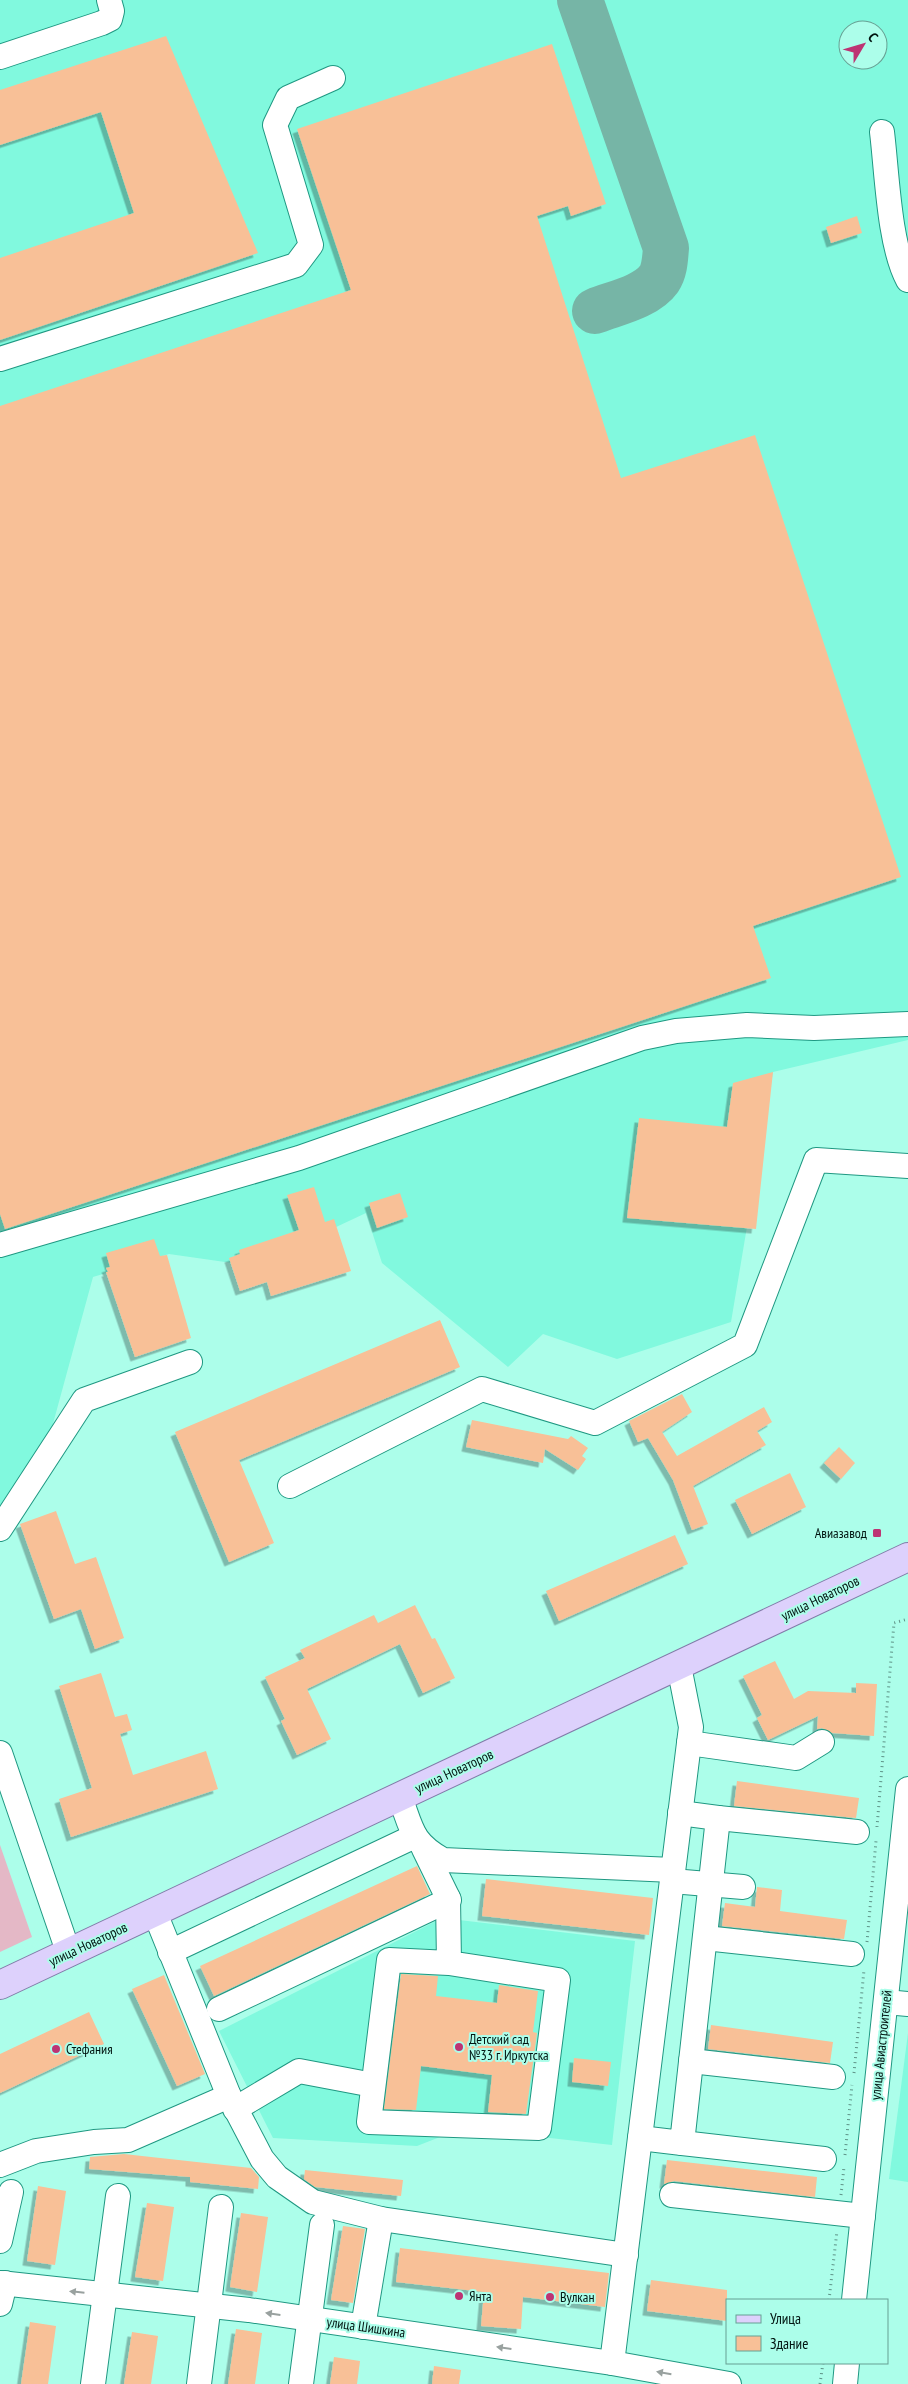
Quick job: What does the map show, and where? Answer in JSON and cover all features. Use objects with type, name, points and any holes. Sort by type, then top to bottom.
[{"type":"main road","name":"улица Новаторов","points":[[0,1985],[908,1557]]},
{"type":"street","points":[[0,57],[102,24],[110,19],[112,11],[109,0]]},
{"type":"street","points":[[0,359],[296,265],[311,245],[275,125],[288,98],[333,78]]},
{"type":"street","points":[[882,132],[896,248],[902,269],[908,280]]},
{"type":"street","points":[[0,1245],[299,1158],[642,1038],[676,1030],[746,1025],[814,1028],[908,1024]]},
{"type":"street","points":[[290,1486],[482,1389],[596,1423],[745,1345],[816,1160],[908,1166]]},
{"type":"street","points":[[0,1529],[84,1400],[190,1362]]},
{"type":"street","points":[[612,2364],[691,1727],[679,1666]]},
{"type":"street","points":[[689,1743],[796,1758],[822,1742]]},
{"type":"street","points":[[0,1753],[69,1954]]},
{"type":"street","points":[[400,1797],[419,1843],[448,1898],[449,1963]]},
{"type":"street","name":"улица Авиастроителей","points":[[854,2299],[863,2216],[897,2003],[907,1804]]},
{"type":"street","points":[[680,1813],[858,1832]]},
{"type":"street","points":[[682,2143],[718,1818]]},
{"type":"street","points":[[419,1843],[443,1860],[673,1876],[711,1885],[743,1887]]},
{"type":"street","points":[[170,1952],[419,1843]]},
{"type":"street","points":[[219,2009],[449,1900],[448,1898]]},
{"type":"street","points":[[155,1913],[232,2102],[262,2158],[277,2177],[313,2202],[381,2219],[626,2255]]},
{"type":"street","points":[[705,1938],[852,1954]]},
{"type":"street","points":[[389,1960],[449,1963],[558,1980],[538,2128],[368,2122],[389,1960]]},
{"type":"street","points":[[691,2061],[833,2077]]},
{"type":"street","points":[[0,2165],[36,2152],[94,2142],[128,2140],[232,2102],[299,2071],[373,2085]]},
{"type":"street","points":[[640,2138],[824,2159]]},
{"type":"street","points":[[0,2241],[11,2192]]},
{"type":"street","points":[[672,2195],[863,2216]]},
{"type":"street","points":[[93,2384],[103,2294],[118,2196]]},
{"type":"street","points":[[199,2384],[221,2208]]},
{"type":"street","points":[[363,2327],[381,2219]]},
{"type":"street","points":[[300,2384],[311,2319],[322,2225]]},
{"type":"street","name":"улица Шишкина","points":[[2,2290],[103,2294],[311,2319],[612,2364],[729,2384]]},
{"type":"street","points":[[845,2384],[847,2364]]},
{"type":"path","points":[[820,2384],[823,2364]]},
{"type":"shaded area","points":[[0,0],[908,0],[908,1040],[773,1072],[731,1322],[617,1359],[543,1334],[508,1367],[382,1263],[366,1213],[253,1266],[169,1254],[93,1277],[48,1442],[0,1512]]},
{"type":"shaded area","points":[[0,1845],[32,1937],[0,1952]]},
{"type":"shaded area","points":[[442,1918],[635,1941],[612,2145],[463,2128],[417,2146],[273,2138],[219,2031]]},
{"type":"shaded area","points":[[908,2033],[908,2182],[889,2179]]},
{"type":"building","points":[[166,36],[258,253],[0,340],[0,258],[134,213],[101,112],[0,145],[0,90]]},
{"type":"building","points":[[552,44],[606,204],[571,216],[568,206],[537,216],[621,478],[755,435],[901,877],[753,926],[771,978],[5,1229],[0,1214],[0,406],[351,290],[297,129]]},
{"type":"building","points":[[857,216],[862,233],[831,243],[826,227]]},
{"type":"building","points":[[773,1072],[756,1229],[627,1218],[639,1118],[727,1127],[733,1083]]},
{"type":"building","points":[[314,1187],[325,1222],[334,1219],[351,1271],[271,1296],[267,1282],[240,1291],[229,1258],[240,1254],[239,1250],[299,1230],[287,1195]]},
{"type":"building","points":[[400,1193],[408,1217],[377,1228],[369,1203]]},
{"type":"building","points":[[154,1239],[160,1256],[167,1255],[191,1338],[135,1357],[106,1272],[108,1272],[106,1268],[110,1267],[106,1253]]},
{"type":"building","points":[[440,1320],[460,1367],[239,1460],[274,1543],[229,1562],[175,1432]]},
{"type":"building","points":[[682,1394],[692,1412],[662,1432],[677,1456],[764,1407],[772,1422],[757,1431],[766,1445],[693,1486],[708,1524],[692,1530],[673,1480],[648,1438],[638,1442],[629,1421]]},
{"type":"building","points":[[472,1420],[568,1439],[571,1436],[588,1448],[582,1456],[586,1459],[578,1470],[545,1449],[543,1463],[466,1447]]},
{"type":"building","points":[[839,1447],[855,1463],[841,1479],[824,1463]]},
{"type":"building","points":[[790,1473],[806,1507],[752,1534],[735,1500]]},
{"type":"building","points":[[56,1511],[75,1564],[96,1557],[124,1638],[95,1649],[81,1609],[54,1619],[20,1524]]},
{"type":"building","points":[[675,1535],[688,1564],[559,1621],[546,1591]]},
{"type":"building","points":[[415,1605],[432,1639],[435,1638],[455,1678],[423,1693],[400,1644],[307,1689],[331,1739],[297,1755],[281,1721],[285,1719],[265,1677],[305,1658],[300,1650],[374,1615],[378,1623]]},
{"type":"building","points":[[775,1661],[794,1699],[808,1691],[856,1693],[856,1683],[877,1684],[874,1736],[832,1733],[822,1728],[817,1729],[818,1716],[768,1740],[757,1718],[762,1715],[743,1676]]},
{"type":"building","points":[[101,1673],[115,1717],[127,1714],[132,1730],[120,1734],[133,1775],[206,1751],[218,1789],[71,1837],[59,1799],[92,1788],[59,1686]]},
{"type":"building","points":[[737,1781],[859,1798],[856,1818],[734,1806]]},
{"type":"building","points":[[417,1866],[430,1894],[214,1996],[200,1966]]},
{"type":"building","points":[[486,1879],[653,1898],[649,1935],[482,1916]]},
{"type":"building","points":[[757,1887],[782,1890],[780,1911],[847,1920],[844,1939],[722,1926],[725,1903],[755,1907]]},
{"type":"building","name":"Детский сад №33 г. Иркутска","points":[[401,1974],[438,1976],[436,1996],[497,2003],[499,1985],[538,1991],[533,2032],[537,2033],[526,2114],[488,2112],[492,2075],[421,2066],[416,2110],[384,2109]]},
{"type":"building","points":[[164,1975],[205,2074],[177,2086],[132,1989]]},
{"type":"building","points":[[89,2012],[104,2044],[0,2093],[0,2054]]},
{"type":"building","points":[[711,2025],[833,2042],[830,2063],[708,2049]]},
{"type":"building","points":[[574,2058],[611,2062],[608,2086],[572,2082]]},
{"type":"building","points":[[124,2154],[251,2168],[259,2177],[258,2189],[190,2182],[190,2177],[89,2169],[90,2157]]},
{"type":"building","points":[[667,2160],[817,2177],[815,2197],[674,2181],[664,2184]]},
{"type":"building","points":[[305,2170],[403,2180],[401,2196],[315,2187],[304,2179]]},
{"type":"building","points":[[38,2186],[66,2191],[55,2265],[27,2261]]},
{"type":"building","points":[[147,2203],[174,2207],[163,2281],[135,2277]]},
{"type":"building","points":[[241,2213],[268,2217],[257,2292],[230,2287]]},
{"type":"building","points":[[343,2226],[365,2229],[353,2303],[331,2300]]},
{"type":"building","points":[[400,2248],[609,2273],[605,2307],[523,2297],[521,2329],[481,2326],[484,2292],[396,2282]]},
{"type":"building","points":[[651,2280],[727,2290],[726,2321],[647,2311]]},
{"type":"building","points":[[30,2322],[56,2326],[48,2384],[21,2384]]},
{"type":"building","points":[[236,2329],[262,2333],[255,2384],[228,2384]]},
{"type":"building","points":[[132,2332],[158,2336],[151,2384],[124,2384]]},
{"type":"building","points":[[334,2357],[360,2361],[357,2384],[330,2384]]},
{"type":"building","points":[[434,2366],[461,2370],[459,2384],[432,2384]]},
{"type":"taxiway","points":[[580,0],[666,248],[662,272],[659,279],[653,285],[638,295],[595,311]]},
{"type":"place","name":"Авиазавод","points":[[877,1533]]},
{"type":"place","name":"Детский сад №33 г. Иркутска","points":[[459,2047]]},
{"type":"place","name":"Стефания","points":[[56,2049]]},
{"type":"place","name":"Янта","points":[[459,2296]]},
{"type":"place","name":"Вулкан","points":[[550,2297]]}]
